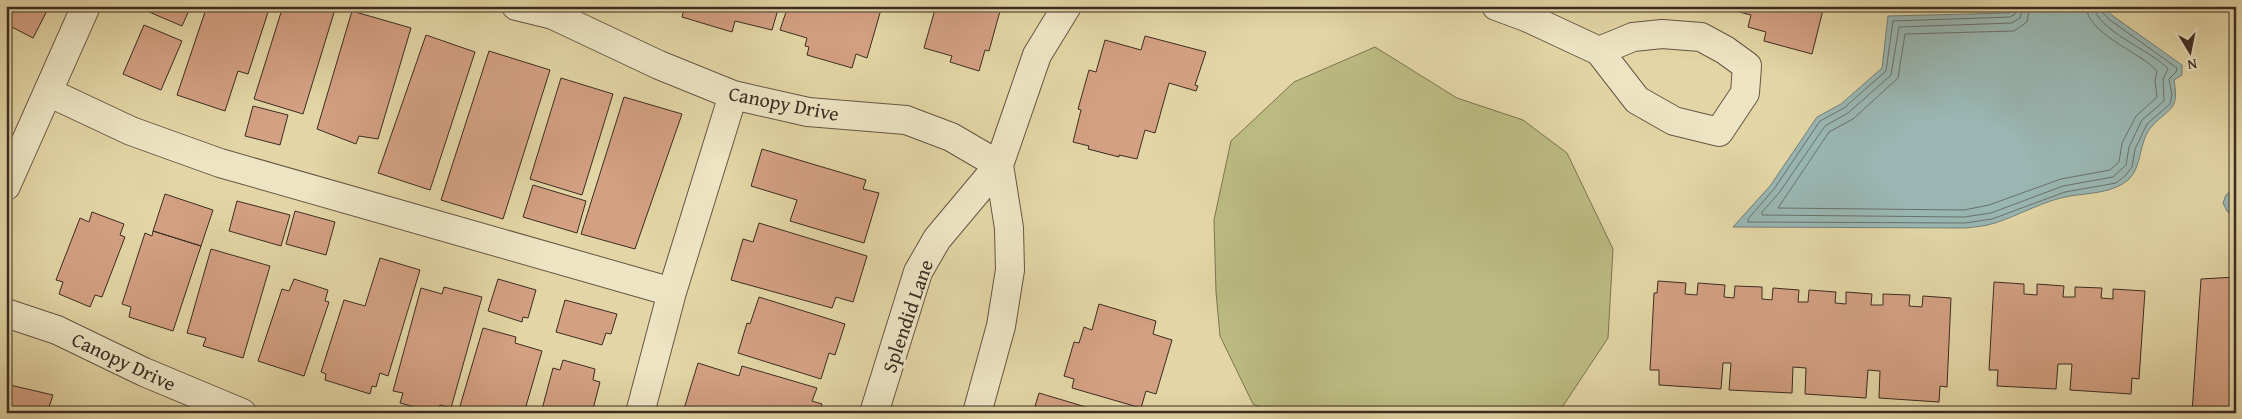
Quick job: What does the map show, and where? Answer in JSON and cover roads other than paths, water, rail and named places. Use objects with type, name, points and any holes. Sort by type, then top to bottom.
[{"type":"street","points":[[6,186],[86,6]]},
{"type":"street","name":"Canopy Drive","points":[[516,6],[553,15],[659,65],[733,95],[808,112],[906,120],[951,137],[999,165]]},
{"type":"street","points":[[977,413],[1001,326],[1010,270],[1009,228],[999,165],[1038,55],[1067,6]]},
{"type":"street","points":[[1496,6],[1526,17],[1599,51],[1637,100],[1674,121],[1719,132],[1745,93],[1746,66],[1725,50],[1700,37],[1662,34],[1633,37],[1599,51]]},
{"type":"street","points":[[48,92],[131,131],[220,163],[672,292]]},
{"type":"street","points":[[640,413],[672,292],[733,95]]},
{"type":"street","name":"Splendid Lane","points":[[874,413],[918,272],[937,239],[999,165]]},
{"type":"street","name":"Canopy Drive","points":[[6,313],[56,330],[144,372],[242,413]]},
{"type":"water","points":[[2012,6],[2103,6],[2113,16],[2182,65],[2182,75],[2174,80],[2174,103],[2169,111],[2148,132],[2144,139],[2136,168],[2128,180],[2115,188],[2061,198],[1995,223],[1977,227],[1733,227],[1770,186],[1817,117],[1841,104],[1882,68],[1888,16],[2010,13]]},
{"type":"water","points":[[2236,186],[2236,218],[2227,211],[2223,203],[2226,195]]}]
